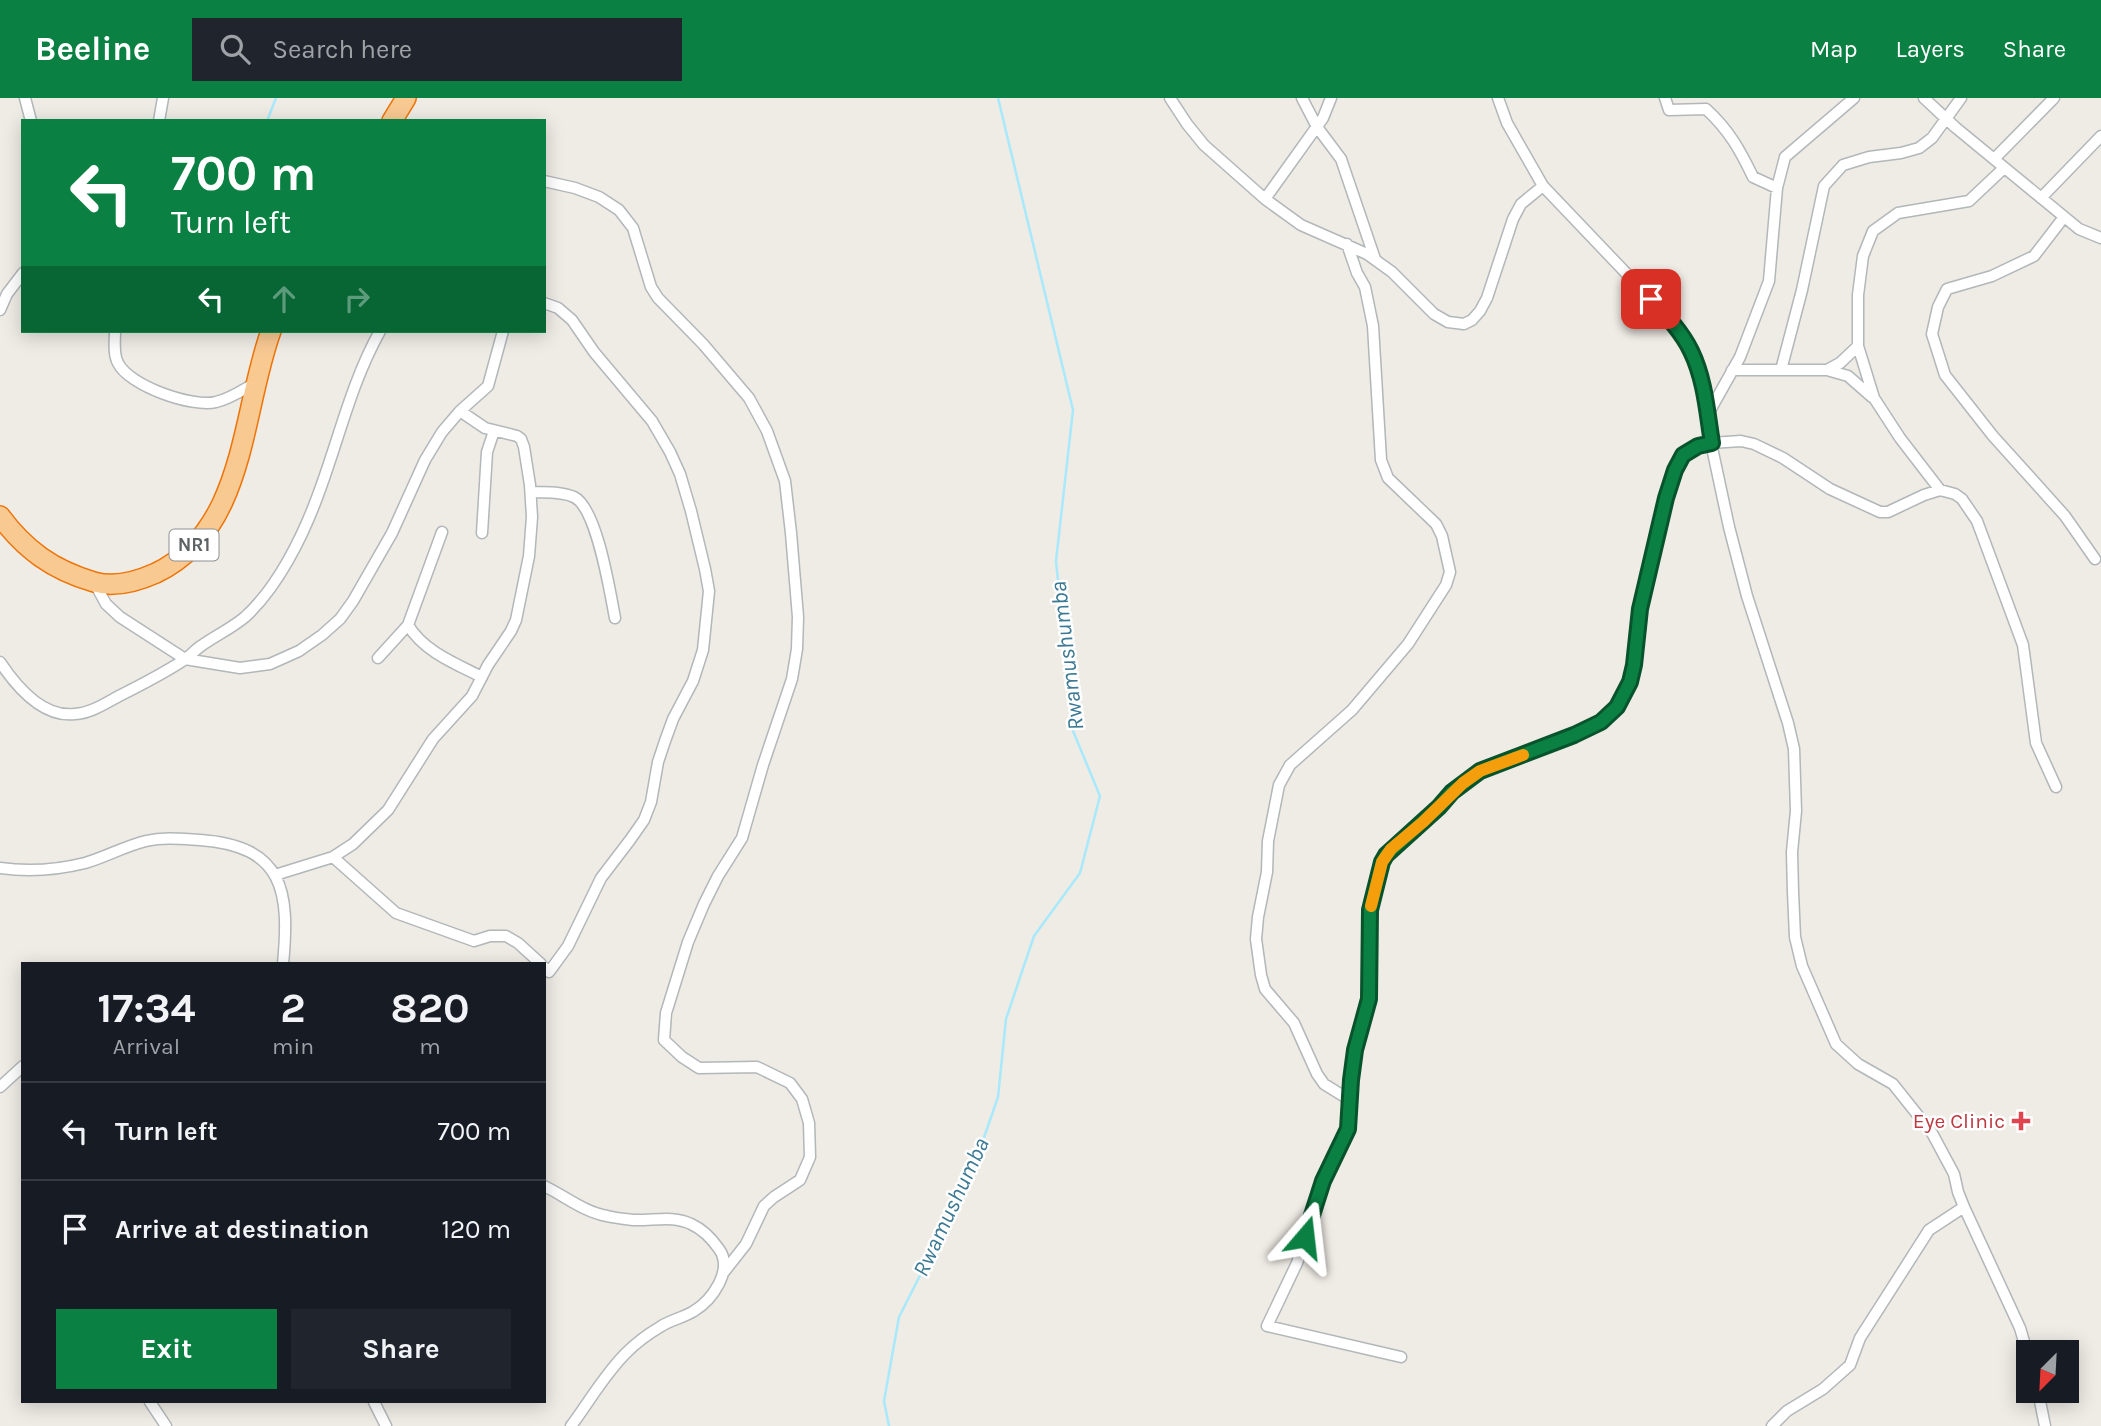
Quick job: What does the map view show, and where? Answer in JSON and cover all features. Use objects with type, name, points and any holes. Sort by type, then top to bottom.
[{"type":"highway","points":[[393,119],[407,98]]},
{"type":"highway","name":"NR1","points":[[0,516],[27,548],[62,570],[94,582],[125,584],[170,566],[186,554],[207,529],[231,483],[255,383],[270,333]]},
{"type":"street","points":[[25,98],[30,119]]},
{"type":"street","points":[[159,119],[163,98]]},
{"type":"street","points":[[1302,98],[1317,127],[1342,159],[1375,259]]},
{"type":"street","points":[[1265,199],[1323,118],[1331,98]]},
{"type":"street","points":[[1498,98],[1507,123],[1543,186],[1666,315],[1691,351],[1705,392],[1727,518],[1747,596],[1794,749],[1796,811],[1792,852],[1793,892],[1796,937],[1802,966],[1836,1044],[1858,1064],[1893,1084],[1932,1133],[1954,1174],[1964,1207],[2024,1340]]},
{"type":"street","points":[[1665,98],[1669,110],[1706,109],[1724,125],[1754,177],[1777,188]]},
{"type":"street","points":[[1708,414],[1740,357],[1769,281],[1777,188],[1785,158],[1854,98]]},
{"type":"street","points":[[1924,98],[2079,229],[2101,238]]},
{"type":"street","points":[[1781,370],[1805,279],[1824,186],[1843,165],[1869,157],[1919,148],[1931,138],[1961,98]]},
{"type":"street","points":[[1994,159],[2054,98]]},
{"type":"street","points":[[1172,99],[1204,145],[1265,199],[1301,225],[1375,259],[1434,314],[1448,322],[1464,324],[1472,320],[1487,298],[1513,219],[1521,204],[1543,186]]},
{"type":"street","points":[[2041,198],[2101,136]]},
{"type":"street","points":[[1940,490],[1900,438],[1874,398],[1857,346],[1858,295],[1863,256],[1872,231],[1898,213],[1969,201],[2004,168]]},
{"type":"street","points":[[546,181],[599,197],[619,210],[633,228],[651,286],[658,298],[703,344],[749,398],[767,431],[785,481],[797,617],[797,649],[792,679],[742,838],[718,876],[688,942],[666,1013],[664,1040],[682,1058],[699,1068],[757,1067],[790,1083],[802,1099],[809,1123],[810,1157],[800,1180],[764,1206],[746,1244],[724,1272],[718,1287],[707,1301],[694,1311],[663,1324],[625,1353],[572,1426]]},
{"type":"street","points":[[2064,217],[2034,256],[1992,276],[1947,289],[1938,307],[1932,334],[1950,383],[2066,516],[2095,559]]},
{"type":"street","points":[[1347,244],[1365,287],[1373,326],[1381,460],[1388,478],[1436,524],[1442,536],[1450,572],[1446,585],[1408,645],[1352,710],[1290,765],[1279,785],[1268,841],[1267,872],[1256,939],[1265,989],[1294,1023],[1309,1060],[1324,1084],[1345,1097],[1349,1104]]},
{"type":"street","points":[[0,310],[7,294],[21,276]]},
{"type":"street","points":[[546,304],[558,308],[572,320],[594,352],[652,421],[670,452],[691,511],[709,591],[703,650],[693,681],[665,741],[658,762],[652,802],[637,830],[601,878],[568,946],[546,970]]},
{"type":"street","points":[[115,333],[116,359],[120,367],[168,396],[193,403],[214,403],[255,383]]},
{"type":"street","points":[[0,662],[21,690],[40,704],[60,713],[75,714],[90,710],[129,691],[185,659],[245,617],[291,555],[319,493],[346,406],[379,333]]},
{"type":"street","points":[[94,582],[106,604],[120,617],[185,659],[240,668],[270,664],[299,650],[340,619],[353,601],[392,533],[425,460],[442,432],[460,411],[488,386],[502,333]]},
{"type":"street","points":[[1827,370],[1840,363],[1857,346]]},
{"type":"street","points":[[1732,370],[1827,370],[1848,376],[1874,398]]},
{"type":"street","points":[[275,875],[332,857],[353,844],[388,810],[433,739],[472,696],[516,620],[532,517],[524,447],[521,439],[474,422],[460,411]]},
{"type":"street","points":[[482,533],[487,452],[494,431]]},
{"type":"street","points":[[1401,1357],[1268,1326],[1297,1263],[1323,1181],[1348,1129],[1355,1050],[1369,999],[1370,910],[1382,862],[1386,855],[1452,792],[1480,771],[1574,735],[1601,722],[1617,707],[1630,682],[1640,609],[1666,498],[1683,455],[1698,446],[1712,443],[1741,441],[1754,444],[1783,458],[1830,489],[1880,512],[1888,512],[1940,490],[1962,499],[1982,532],[2023,645],[2036,743],[2056,787]]},
{"type":"street","points":[[531,492],[561,494],[574,497],[582,503],[596,533],[615,618]]},
{"type":"street","points":[[377,659],[408,625],[442,532]]},
{"type":"street","points":[[408,625],[414,635],[428,647],[482,677]]},
{"type":"street","points":[[0,867],[47,870],[87,862],[149,840],[220,842],[247,849],[264,860],[275,875],[282,894],[285,930],[283,962]]},
{"type":"street","points":[[332,857],[396,913],[474,942],[490,936],[506,936],[536,962]]},
{"type":"street","points":[[0,1087],[21,1068]]},
{"type":"street","points":[[546,1187],[604,1216],[633,1220],[678,1219],[693,1225],[712,1240],[721,1252],[724,1272]]},
{"type":"street","points":[[1772,1426],[1787,1411],[1823,1388],[1850,1365],[1860,1338],[1929,1230],[1964,1207]]},
{"type":"street","points":[[151,1403],[166,1426]]},
{"type":"street","points":[[374,1403],[386,1426]]},
{"type":"street","points":[[2041,1404],[2045,1426]]},
{"type":"waterway","points":[[268,119],[276,98]]},
{"type":"waterway","name":"Rwamushumba","points":[[889,1426],[884,1401],[899,1317],[971,1175],[998,1097],[1006,1019],[1034,936],[1080,873],[1100,796],[1073,731],[1056,561],[1073,410],[998,98]]},
{"type":"slow traffic","points":[[1371,906],[1382,862],[1391,849],[1463,783],[1480,771],[1523,755]]},
{"type":"place","name":"Eye Clinic","points":[[2021,1121]]},
{"type":"route","points":[[1305,1237],[1323,1181],[1348,1129],[1355,1050],[1369,999],[1370,910],[1386,855],[1452,792],[1480,771],[1535,751],[1601,722],[1617,707],[1630,682],[1640,609],[1675,470],[1683,455],[1698,446],[1712,443],[1705,392],[1691,351],[1666,315],[1651,299]]}]
